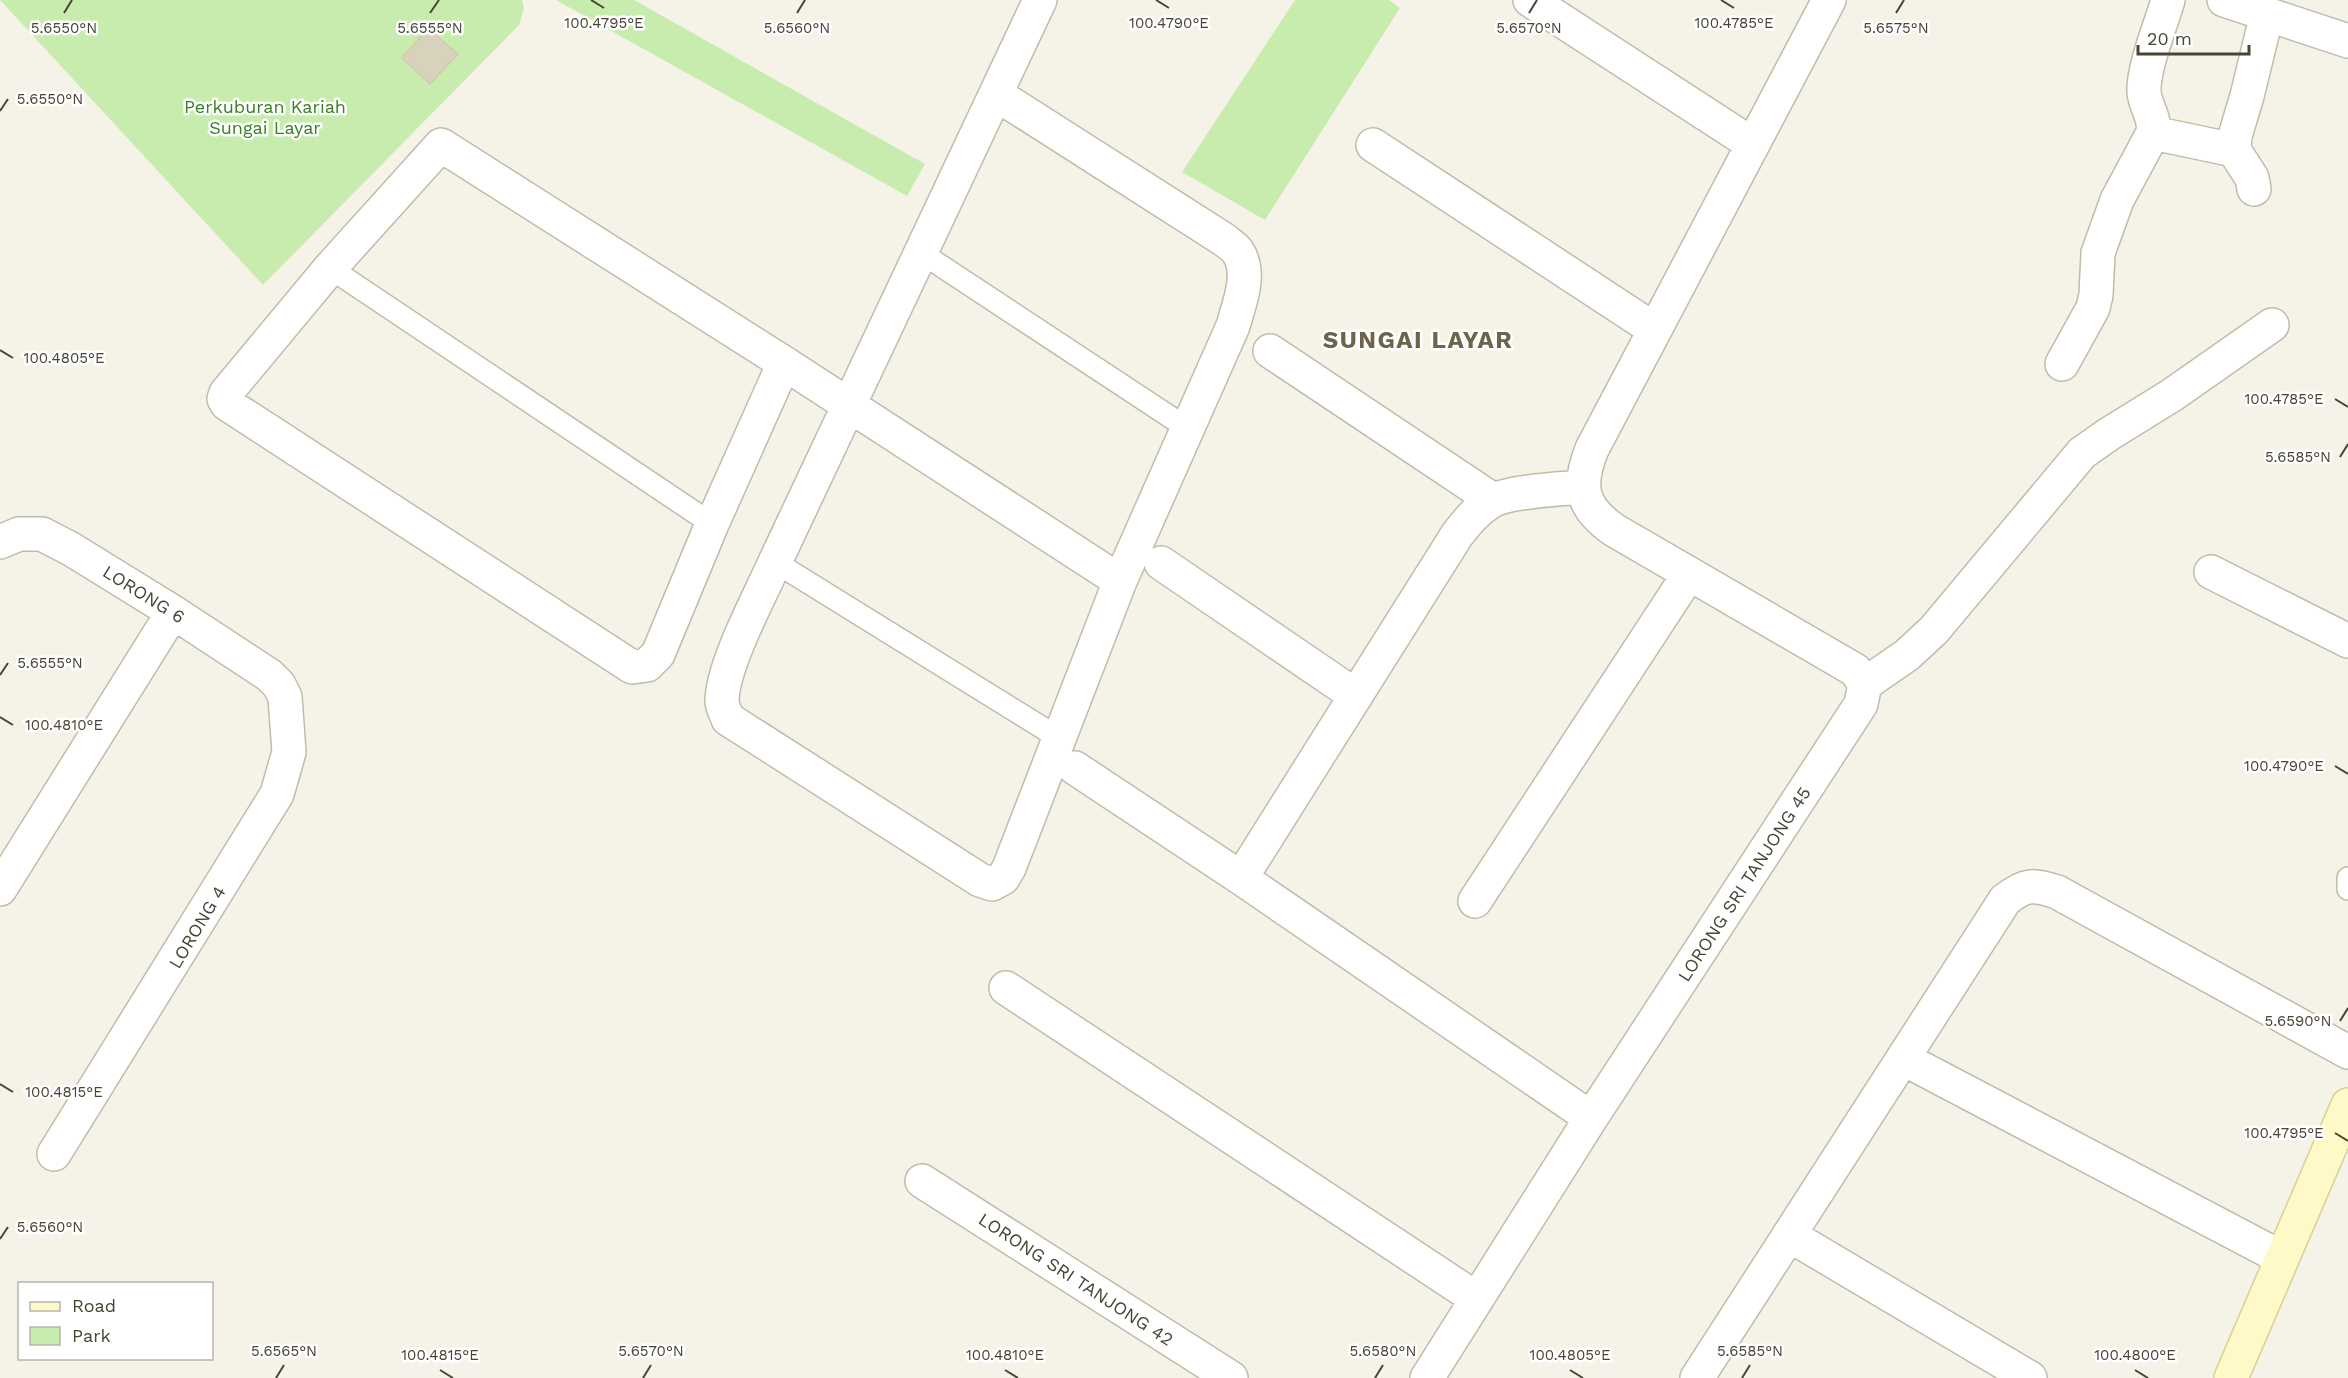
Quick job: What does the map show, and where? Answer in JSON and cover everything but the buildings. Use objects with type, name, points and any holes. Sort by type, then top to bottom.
[{"type":"main road","points":[[2231,1378],[2348,1105]]},
{"type":"street","points":[[996,94],[1223,239],[1238,251],[1244,268],[1240,299],[1233,326],[1120,581],[1010,868],[1003,878],[992,884],[980,880],[728,718],[721,704],[734,652],[1040,0]]},
{"type":"street","points":[[1530,0],[1752,144]]},
{"type":"street","points":[[1829,0],[1592,449],[1584,469],[1583,487],[1588,504],[1597,519],[1842,661],[1855,670],[1865,684],[1906,655],[1934,630],[2082,453],[2172,395],[2272,325]]},
{"type":"street","points":[[2062,364],[2093,308],[2096,295],[2098,253],[2118,200],[2154,126],[2146,104],[2144,90],[2146,73],[2168,0]]},
{"type":"street","points":[[2224,0],[2348,41]]},
{"type":"street","points":[[2254,189],[2252,178],[2234,150],[2235,136],[2267,14]]},
{"type":"street","points":[[2152,132],[2234,150]]},
{"type":"street","points":[[784,363],[712,524],[658,654],[647,665],[632,667],[227,404],[224,399],[226,393],[330,268],[441,145],[784,363],[1120,581]]},
{"type":"street","points":[[1373,146],[1655,330]]},
{"type":"street","points":[[1270,351],[1492,500]]},
{"type":"street","points":[[1241,878],[1457,535],[1473,515],[1492,500],[1518,494],[1583,487]]},
{"type":"street","name":"LORONG 6","points":[[0,542],[19,534],[42,534],[71,549],[173,612],[269,675],[279,685]]},
{"type":"street","points":[[1161,564],[1356,696]]},
{"type":"street","points":[[2211,572],[2348,640]]},
{"type":"street","points":[[1475,901],[1689,574]]},
{"type":"street","points":[[0,889],[173,612]]},
{"type":"street","name":"LORONG SRI TANJONG 45","points":[[1427,1378],[1591,1119],[1861,704],[1865,684]]},
{"type":"street","name":"LORONG 4","points":[[54,1154],[277,794],[289,752],[285,697],[279,685]]},
{"type":"street","points":[[1075,768],[1241,878],[1591,1119]]},
{"type":"street","points":[[1697,1378],[2005,900],[2019,888],[2030,886],[2057,892],[2348,1052]]},
{"type":"street","points":[[1006,988],[1477,1299]]},
{"type":"street","points":[[1904,1059],[2282,1258]]},
{"type":"street","name":"LORONG SRI TANJONG 42","points":[[922,1181],[1231,1378]]},
{"type":"street","points":[[1790,1235],[2030,1378]]},
{"type":"lane","points":[[920,252],[1187,428]]},
{"type":"lane","points":[[330,268],[712,524]]},
{"type":"lane","points":[[775,562],[1059,738]]},
{"type":"lane","points":[[2348,878],[2348,889]]},
{"type":"green space","name":"Perkuburan Kariah Sungai Layar","points":[[0,0],[522,0],[524,8],[519,25],[263,285]]},
{"type":"green space","points":[[556,0],[634,0],[925,164],[907,196]]},
{"type":"green space","points":[[1295,0],[1389,0],[1400,8],[1265,220],[1182,172]]},
{"type":"district","name":"SUNGAI LAYAR","points":[[1418,340]]}]
